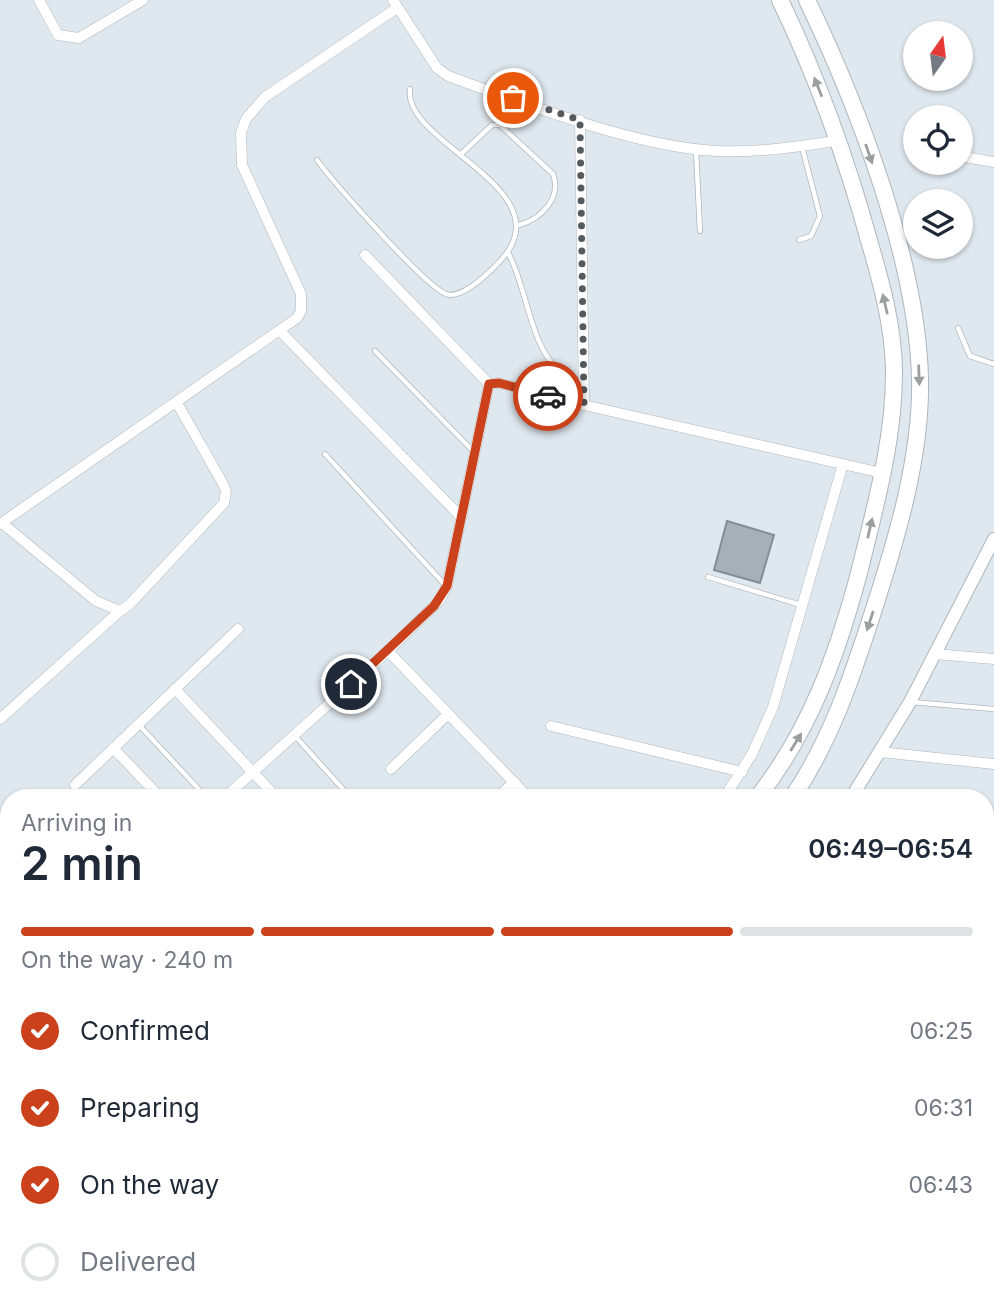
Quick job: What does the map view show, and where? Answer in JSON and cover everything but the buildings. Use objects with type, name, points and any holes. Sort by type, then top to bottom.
[{"type":"highway","points":[[764,789],[796,744],[815,708],[851,603],[881,473],[894,391],[892,343],[876,266],[840,140],[780,0]]},
{"type":"highway","points":[[797,789],[828,736],[849,688],[877,600],[906,489],[918,413],[920,379],[906,280],[877,177],[851,101],[807,0]]},
{"type":"street","points":[[39,0],[58,35],[71,39],[79,38],[142,0]]},
{"type":"street","points":[[120,611],[96,601],[1,524],[281,331],[301,311],[301,295],[242,165],[241,133],[246,119],[265,97],[395,4],[437,68],[448,76],[580,120],[649,141],[719,152],[802,146],[840,140]]},
{"type":"street","points":[[580,120],[584,405]]},
{"type":"street","points":[[973,158],[994,162]]},
{"type":"street","points":[[365,255],[489,384]]},
{"type":"street","points":[[281,331],[460,516]]},
{"type":"street","points":[[489,384],[499,383],[881,473]]},
{"type":"street","points":[[233,789],[388,651],[440,600],[447,586],[489,384]]},
{"type":"street","points":[[0,719],[129,605],[224,503],[226,491],[222,482],[177,403]]},
{"type":"street","points":[[730,789],[773,707],[843,464]]},
{"type":"street","points":[[857,789],[910,702],[994,539]]},
{"type":"street","points":[[75,785],[237,629]]},
{"type":"street","points":[[388,651],[521,789]]},
{"type":"street","points":[[934,654],[994,659]]},
{"type":"street","points":[[175,689],[268,789]]},
{"type":"street","points":[[391,769],[448,714]]},
{"type":"street","points":[[551,726],[741,772]]},
{"type":"street","points":[[113,748],[152,789]]},
{"type":"street","points":[[880,752],[994,764]]},
{"type":"street","points":[[506,789],[514,782]]},
{"type":"lane","points":[[317,160],[419,272],[445,294],[457,295],[470,287],[508,253],[519,225],[514,209],[413,108],[410,89]]},
{"type":"lane","points":[[460,155],[492,125],[500,125],[553,174],[556,183],[551,201],[531,221],[519,225]]},
{"type":"lane","points":[[799,240],[811,236],[820,216],[802,146]]},
{"type":"lane","points":[[696,149],[700,231]]},
{"type":"lane","points":[[508,253],[532,323],[551,362],[563,374],[584,383]]},
{"type":"lane","points":[[958,328],[970,356],[994,364]]},
{"type":"lane","points":[[375,351],[474,452]]},
{"type":"lane","points":[[325,454],[447,586]]},
{"type":"lane","points":[[708,577],[803,606]]},
{"type":"lane","points":[[910,702],[994,709]]},
{"type":"lane","points":[[139,724],[199,789]]},
{"type":"lane","points":[[293,734],[343,789]]},
{"type":"way so far","points":[[513,98],[580,120],[584,405],[548,396]]},
{"type":"route","points":[[351,684],[440,600],[447,586],[489,384],[499,383],[548,396]]}]
